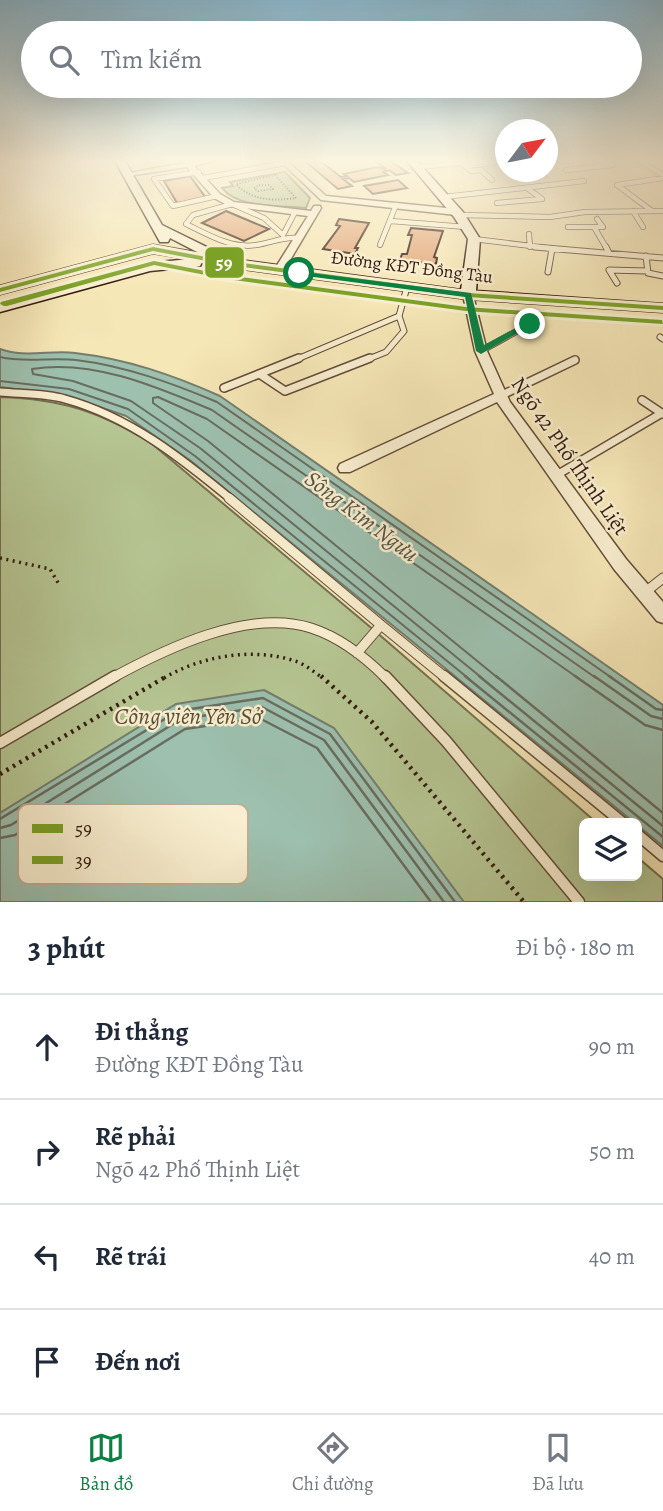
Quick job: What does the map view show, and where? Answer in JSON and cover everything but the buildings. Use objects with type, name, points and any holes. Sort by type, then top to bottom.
[{"type":"main road","points":[[145,203],[160,228],[167,257]]},
{"type":"main road","points":[[449,203],[474,239]]},
{"type":"main road","points":[[0,290],[153,249],[159,244],[160,228]]},
{"type":"main road","name":"Đường KĐT Đồng Tàu","points":[[160,228],[228,263],[468,295],[663,308]]},
{"type":"main road","name":"Ngõ 42 Phố Thịnh Liệt","points":[[468,295],[474,239]]},
{"type":"main road","points":[[153,249],[167,257]]},
{"type":"main road","points":[[0,308],[167,257],[228,263]]},
{"type":"street","points":[[279,270],[320,203]]},
{"type":"street","points":[[376,203],[458,214]]},
{"type":"street","points":[[232,204],[313,214]]},
{"type":"street","name":"Ngõ 42 Phố Thịnh Liệt","points":[[468,295],[481,351],[500,396],[555,477],[663,615]]},
{"type":"street","points":[[345,468],[500,396]]},
{"type":"lane","points":[[521,203],[528,216]]},
{"type":"lane","points":[[641,203],[652,211]]},
{"type":"lane","points":[[295,212],[283,235],[256,246],[238,246],[186,224],[193,215],[232,204],[264,218],[283,235],[300,238]]},
{"type":"lane","points":[[380,245],[396,205]]},
{"type":"lane","points":[[633,211],[643,227]]},
{"type":"lane","points":[[458,214],[528,216],[663,211]]},
{"type":"lane","points":[[568,227],[603,227],[597,219]]},
{"type":"lane","points":[[391,221],[466,227]]},
{"type":"lane","points":[[594,227],[609,253]]},
{"type":"lane","points":[[529,233],[530,247]]},
{"type":"lane","points":[[474,239],[530,247],[663,258]]},
{"type":"lane","points":[[548,272],[552,249]]},
{"type":"lane","points":[[646,256],[647,271]]},
{"type":"lane","points":[[617,283],[609,270],[647,271],[663,276]]},
{"type":"lane","points":[[261,375],[285,391],[386,352],[404,331],[399,316],[407,287]]},
{"type":"lane","points":[[224,388],[399,316]]},
{"type":"lane","points":[[481,351],[530,324]]},
{"type":"lane","points":[[500,396],[575,360]]},
{"type":"lane","points":[[0,391],[62,398],[100,410],[146,434],[187,463],[617,818]]},
{"type":"lane","points":[[555,477],[662,414],[642,400]]},
{"type":"lane","points":[[644,593],[663,578]]},
{"type":"lane","points":[[0,743],[164,651],[211,634],[286,623],[312,629],[357,653],[410,702],[579,902]]},
{"type":"lane","points":[[357,653],[381,625]]},
{"type":"lane","points":[[642,838],[663,856]]},
{"type":"path","points":[[0,558],[50,569],[60,586]]},
{"type":"path","points":[[0,775],[188,664],[244,654],[296,661],[330,682],[372,722],[524,902]]},
{"type":"green space","points":[[250,203],[308,203],[306,208]]},
{"type":"green space","name":"Công viên Yên Sở","points":[[0,397],[42,401],[79,409],[114,423],[151,443],[375,631],[591,818],[579,818],[579,881],[642,881],[642,861],[663,879],[663,902],[0,902]]},
{"type":"water","name":"Sông Kim Ngưu","points":[[0,349],[18,353],[66,352],[113,359],[185,381],[220,396],[663,705],[663,846],[642,829],[642,818],[629,818],[191,461],[126,416],[68,396],[0,387]]},
{"type":"water","points":[[264,690],[334,728],[464,902],[0,902],[0,813],[176,704]]},
{"type":"transit line","name":"59","points":[[0,290],[153,249],[228,263],[468,295],[663,308]]},
{"type":"transit line","name":"39","points":[[4,304],[154,263],[226,277],[466,309],[662,322]]},
{"type":"route","points":[[299,273],[468,295],[481,351],[530,324]]}]
